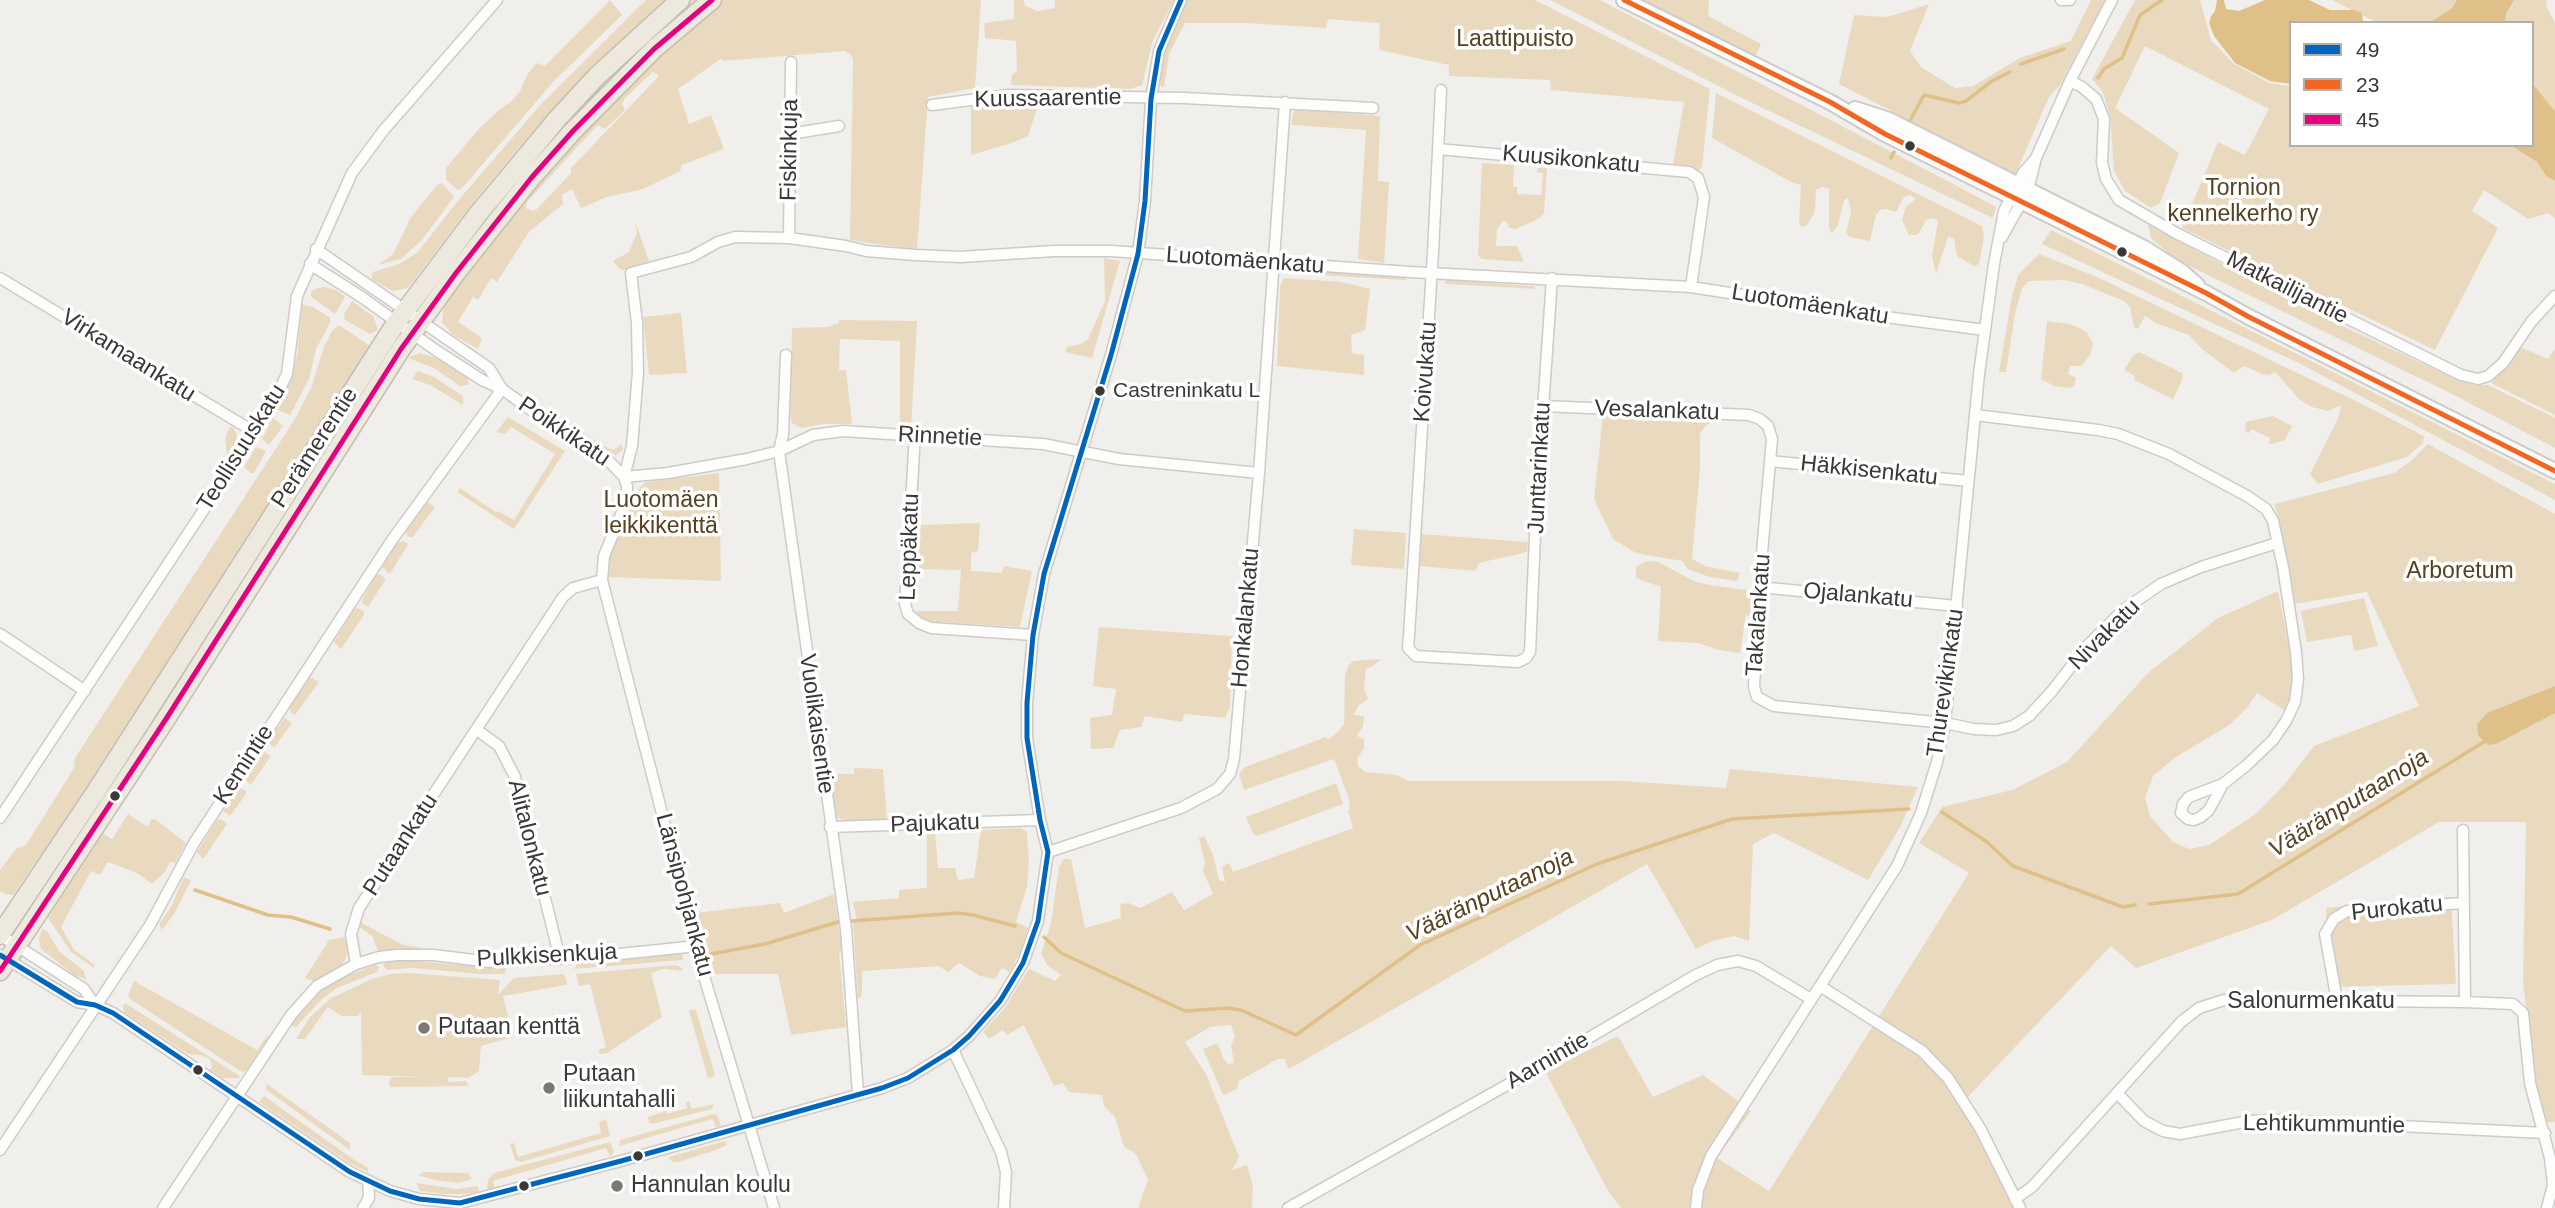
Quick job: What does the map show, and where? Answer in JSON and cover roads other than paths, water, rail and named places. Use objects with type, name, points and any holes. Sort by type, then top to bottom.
[{"type":"highway","name":"Perämerentie","points":[[4,947],[97,790],[401,316],[478,214],[558,118],[606,67],[680,0]]},
{"type":"highway","name":"Perämerentie","points":[[4,947],[166,719],[401,349],[493,225],[573,131],[654,49],[712,0]]},
{"type":"main road","points":[[1624,0],[1830,102],[1885,134],[2019,193],[2249,317],[2555,471]]},
{"type":"street","name":"Teollisuuskatu","points":[[0,818],[256,433],[287,374],[297,296],[352,173],[497,0]]},
{"type":"street","points":[[4,947],[77,1002],[96,1005],[113,1013],[324,1156],[390,1191],[419,1199],[460,1203],[496,1195],[748,1125],[908,1078],[953,1050],[1000,1001],[1023,963],[1038,921],[1048,852],[1028,752],[1026,721],[1032,635],[1045,570],[1139,254],[1152,99],[1159,51],[1181,0]]},
{"type":"street","points":[[2061,0],[2070,0]]},
{"type":"street","name":"Thurevikinkatu","points":[[1696,1208],[1698,1190],[1711,1156],[1897,866],[1913,835],[1937,762],[1945,723],[1984,330],[2004,211],[2019,193],[2023,173],[2036,158],[2070,81],[2112,0]]},
{"type":"street","name":"Fiskinkuja","points":[[789,238],[791,62]]},
{"type":"street","name":"Matkailijantie","points":[[2070,81],[2096,99],[2104,119],[2102,163],[2106,179],[2119,200],[2176,233],[2461,375],[2478,379],[2488,376],[2503,363],[2531,322],[2555,296]]},
{"type":"street","name":"Koivukatu","points":[[1441,90],[1408,648],[1416,656],[1518,662],[1526,658]]},
{"type":"street","name":"Kuussaarentie","points":[[932,105],[1009,95],[1152,99],[1184,97],[1373,107]]},
{"type":"street","name":"Honkalankatu","points":[[1048,852],[1181,808],[1217,789],[1230,774],[1234,759],[1259,472],[1286,102]]},
{"type":"street","points":[[790,134],[839,126]]},
{"type":"street","name":"Kuusikonkatu","points":[[1438,149],[1689,172],[1700,182],[1704,197],[1691,287]]},
{"type":"street","name":"Luotomäenkatu","points":[[624,477],[632,446],[638,372],[637,323],[631,273],[691,257],[729,238],[789,238],[866,251],[915,255],[960,257],[1071,250],[1691,287],[1984,330]]},
{"type":"street","name":"Poikkikatu","points":[[316,249],[401,316],[489,368],[502,389]]},
{"type":"street","name":"Poikkikatu","points":[[310,264],[363,298],[418,327],[482,380],[502,389],[556,428],[606,458],[624,477]]},
{"type":"street","name":"Virkamaankatu","points":[[0,278],[256,433]]},
{"type":"street","name":"Junttarinkatu","points":[[1526,658],[1530,652],[1552,278]]},
{"type":"street","name":"Vuolikaisentie","points":[[786,355],[783,434],[779,450],[844,913],[858,1094]]},
{"type":"street","name":"Kemintie","points":[[0,1150],[162,906],[201,832],[374,567],[502,389]]},
{"type":"street","name":"Vesalankatu","points":[[1543,407],[1749,415],[1768,426]]},
{"type":"street","points":[[1975,415],[2098,430],[2118,435],[2169,454],[2266,509],[2273,521],[2283,567],[2296,652],[2298,679],[2295,702],[2287,721],[2273,740],[2248,765],[2222,783]]},
{"type":"street","name":"Takalankatu","points":[[1768,426],[1772,439],[1759,587],[1754,687],[1757,697],[1774,706],[1945,723]]},
{"type":"street","name":"Rinnetie","points":[[624,477],[706,467],[779,450],[813,435],[843,431],[1043,444],[1119,459],[1259,472]]},
{"type":"street","name":"Leppäkatu","points":[[915,435],[905,604],[908,614],[931,628],[1032,635]]},
{"type":"street","name":"Häkkisenkatu","points":[[1770,461],[1968,481]]},
{"type":"street","points":[[602,580],[604,556],[627,500],[624,477]]},
{"type":"street","name":"Nivakatu","points":[[1945,723],[1996,730],[2013,726],[2029,716],[2087,646],[2114,619],[2161,584],[2201,567],[2277,543]]},
{"type":"street","name":"Putaankatu","points":[[356,964],[351,934],[359,908],[564,597],[573,588],[602,580]]},
{"type":"street","name":"Länsipohjankatu","points":[[602,580],[697,946],[774,1208]]},
{"type":"street","name":"Ojalankatu","points":[[1759,587],[1957,606]]},
{"type":"street","points":[[0,634],[85,691]]},
{"type":"street","name":"Alitalonkatu","points":[[477,730],[499,746],[515,777],[560,959]]},
{"type":"street","name":"Pajukatu","points":[[830,827],[1040,820]]},
{"type":"street","points":[[2463,830],[2465,1002]]},
{"type":"street","name":"Purokatu","points":[[2337,1000],[2325,934],[2334,919],[2347,911],[2463,903]]},
{"type":"street","name":"Pulkkisenkuja","points":[[356,964],[379,957],[407,955],[433,955],[491,962],[560,959],[697,946]]},
{"type":"street","points":[[4,947],[84,989],[96,1005]]},
{"type":"street","name":"Aarnintie","points":[[1288,1208],[1717,965],[1738,961],[1756,966],[1811,999]]},
{"type":"street","points":[[163,1208],[291,1015],[317,986],[356,964]]},
{"type":"street","points":[[1820,986],[1922,1051],[1948,1078],[1980,1128],[2017,1204]]},
{"type":"street","name":"Salonurmenkatu","points":[[2017,1204],[2180,1022],[2199,1008],[2224,1000],[2337,1000],[2513,1004],[2523,1013],[2530,1083],[2550,1158],[2553,1185],[2547,1208]]},
{"type":"street","points":[[953,1050],[1001,1152],[1006,1172],[1004,1208]]},
{"type":"street","name":"Lehtikummuntie","points":[[2118,1094],[2144,1121],[2163,1131],[2180,1134],[2249,1121],[2275,1120],[2545,1133]]},
{"type":"street","points":[[363,1208],[369,1198],[368,1181]]},
{"type":"waterway","points":[[2098,78],[2104,69],[2122,58],[2140,15],[2162,0]]},
{"type":"waterway","points":[[2021,64],[2064,49]]},
{"type":"waterway","points":[[1907,126],[1924,95],[1959,103],[2010,72]]},
{"type":"waterway","points":[[1891,158],[1894,152]]},
{"type":"waterway","name":"Vääränputaanoja","points":[[2149,904],[2238,894],[2487,740]]},
{"type":"waterway","name":"Vääränputaanoja","points":[[1044,937],[1061,953],[1185,1011],[1227,1008],[1241,1010],[1296,1035],[1420,945],[1597,864],[1732,819],[1909,809]]},
{"type":"waterway","name":"Vääränputaanoja","points":[[1942,812],[1987,842],[2013,866],[2123,907],[2135,905]]},
{"type":"waterway","points":[[195,890],[268,915],[291,917],[330,929]]},
{"type":"waterway","name":"Vääränputaanoja","points":[[711,954],[765,944],[838,922],[958,913],[1015,926]]},
{"type":"place","name":"Castreninkatu L","points":[[1100,391]]},
{"type":"place","name":"Putaan kenttä","points":[[424,1028]]},
{"type":"place","name":"Putaan liikuntahalli","points":[[549,1088]]},
{"type":"place","name":"Hannulan koulu","points":[[617,1186]]},
{"type":"park label","name":"Laattipuisto","points":[[1515,40]]},
{"type":"park label","name":"Tornion kennelkerho ry","points":[[2243,202]]},
{"type":"park label","name":"Luotomäen leikkikenttä","points":[[661,514]]},
{"type":"park label","name":"Arboretum","points":[[2460,572]]}]
